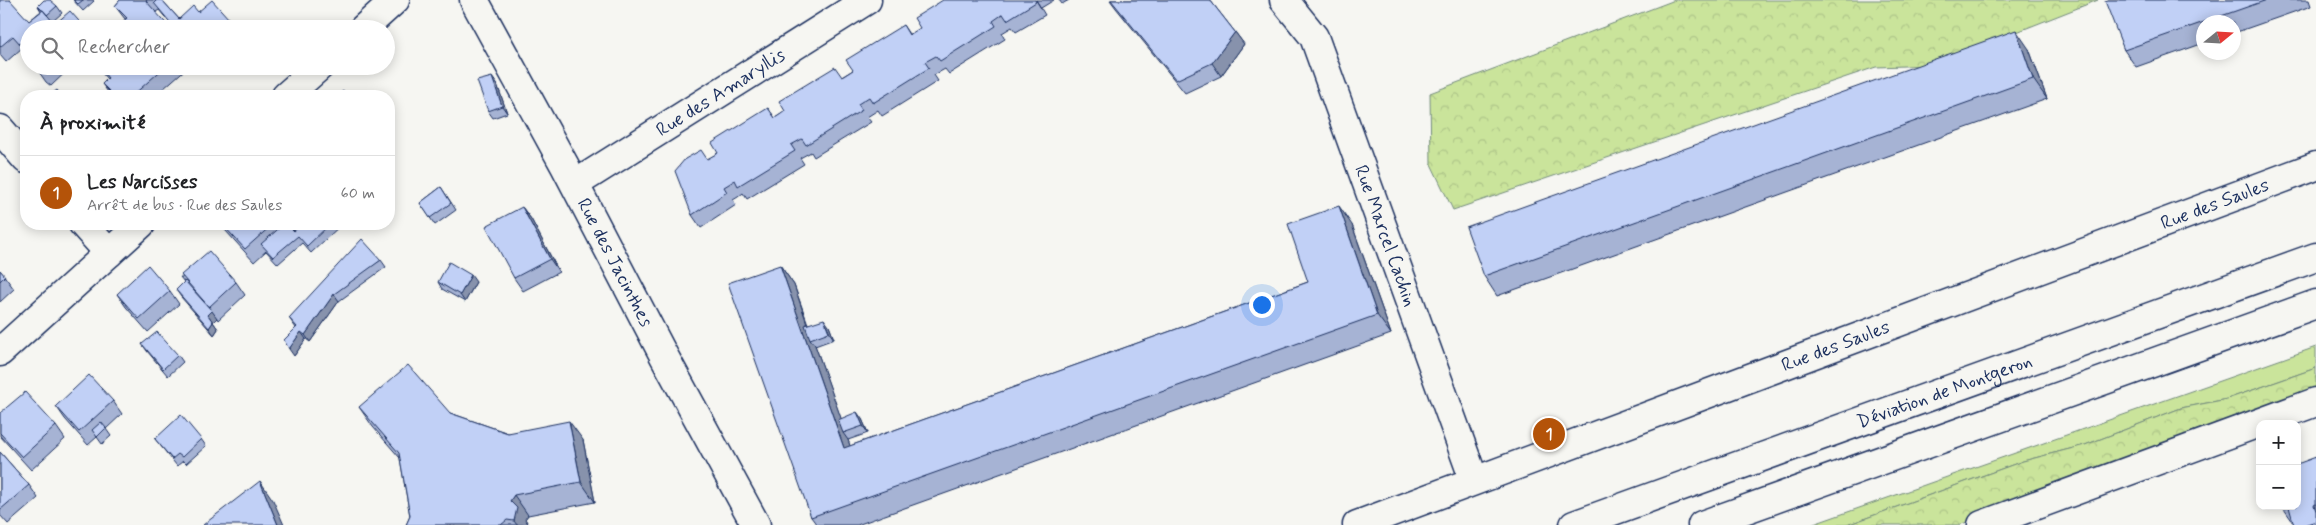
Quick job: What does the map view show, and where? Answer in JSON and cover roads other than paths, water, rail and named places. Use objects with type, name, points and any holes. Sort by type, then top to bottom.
[{"type":"street","points":[[373,20],[395,0]]},
{"type":"street","name":"Rue des Jacinthes","points":[[474,0],[575,184],[664,356],[756,525]]},
{"type":"street","name":"Rue des Amaryllis","points":[[575,184],[867,0]]},
{"type":"street","name":"Rue Marcel Cachin","points":[[1284,0],[1314,37],[1474,480]]},
{"type":"street","points":[[293,90],[310,75]]},
{"type":"street","points":[[0,129],[20,152]]},
{"type":"street","name":"Rue des Saules","points":[[1356,525],[2316,166]]},
{"type":"street","points":[[88,230],[109,253]]},
{"type":"street","points":[[0,352],[134,230]]},
{"type":"street","name":"Déviation de Montgeron","points":[[1574,525],[2316,257]]},
{"type":"street","points":[[1702,525],[2316,304]]},
{"type":"street","points":[[1982,525],[2316,402]]},
{"type":"place","name":"Les Narcisses","points":[[1549,434]]}]
